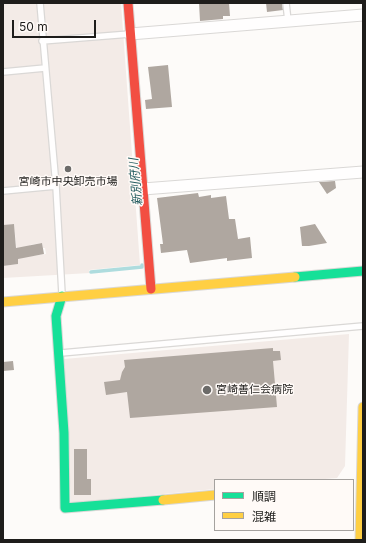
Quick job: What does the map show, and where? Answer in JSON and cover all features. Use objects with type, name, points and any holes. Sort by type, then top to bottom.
[{"type":"street","points":[[128,3],[151,289]]},
{"type":"street","points":[[130,34],[363,15]]},
{"type":"street","points":[[143,189],[363,172]]},
{"type":"street","points":[[3,302],[363,270]]},
{"type":"street","points":[[62,296],[56,316],[64,433],[65,508],[214,495]]},
{"type":"street","points":[[360,540],[359,482],[363,407]]},
{"type":"lane","points":[[40,3],[42,41],[56,186],[62,296]]},
{"type":"lane","points":[[286,3],[288,21]]},
{"type":"lane","points":[[42,41],[130,34]]},
{"type":"lane","points":[[3,72],[45,68]]},
{"type":"lane","points":[[3,191],[56,186]]},
{"type":"lane","points":[[58,353],[363,326]]},
{"type":"shaded area","name":"宮崎市中央卸売市場","points":[[3,3],[121,3],[140,265],[89,270],[90,273],[3,278],[3,266],[18,264],[14,224],[3,225]],"holes":[[[42,243],[43,248],[45,248],[46,254],[32,256],[30,245]]]},
{"type":"shaded area","name":"宮崎善仁会病院","points":[[349,334],[345,466],[337,478],[214,479],[214,489],[71,503],[64,359]]},
{"type":"building","points":[[199,3],[229,3],[230,16],[223,16],[223,19],[200,21]]},
{"type":"building","points":[[266,3],[282,3],[283,10],[267,12]]},
{"type":"building","points":[[168,65],[172,107],[146,109],[145,100],[152,99],[148,67]]},
{"type":"building","points":[[335,181],[336,188],[327,194],[319,182]]},
{"type":"building","points":[[198,193],[199,197],[211,195],[211,198],[226,196],[229,219],[235,219],[238,239],[250,237],[252,258],[227,261],[227,258],[190,263],[187,250],[161,253],[160,244],[163,244],[157,198]]},
{"type":"building","points":[[14,224],[16,248],[42,243],[44,254],[18,259],[18,264],[3,266],[3,225]]},
{"type":"building","points":[[315,224],[327,243],[302,246],[300,227]]},
{"type":"building","points":[[273,348],[273,351],[280,351],[281,360],[273,361],[277,407],[130,418],[127,392],[106,395],[104,382],[120,380],[125,367],[124,360]]},
{"type":"building","points":[[13,361],[14,370],[3,371],[3,362]]},
{"type":"building","points":[[74,449],[87,449],[87,479],[91,479],[91,495],[74,495]]},
{"type":"waterway","name":"新別府川","points":[[91,272],[142,267],[142,265]]},
{"type":"traffic: fast","points":[[295,277],[363,271]]},
{"type":"traffic: fast","points":[[62,296],[56,316],[64,433],[65,508],[163,500]]},
{"type":"traffic: slow","points":[[3,302],[295,277]]},
{"type":"traffic: slow","points":[[360,540],[363,407]]},
{"type":"traffic: slow","points":[[163,500],[214,495]]},
{"type":"traffic: jam","points":[[128,3],[151,289]]},
{"type":"place","name":"宮崎市中央卸売市場","points":[[68,169]]},
{"type":"place","name":"宮崎善仁会病院","points":[[207,390]]}]
